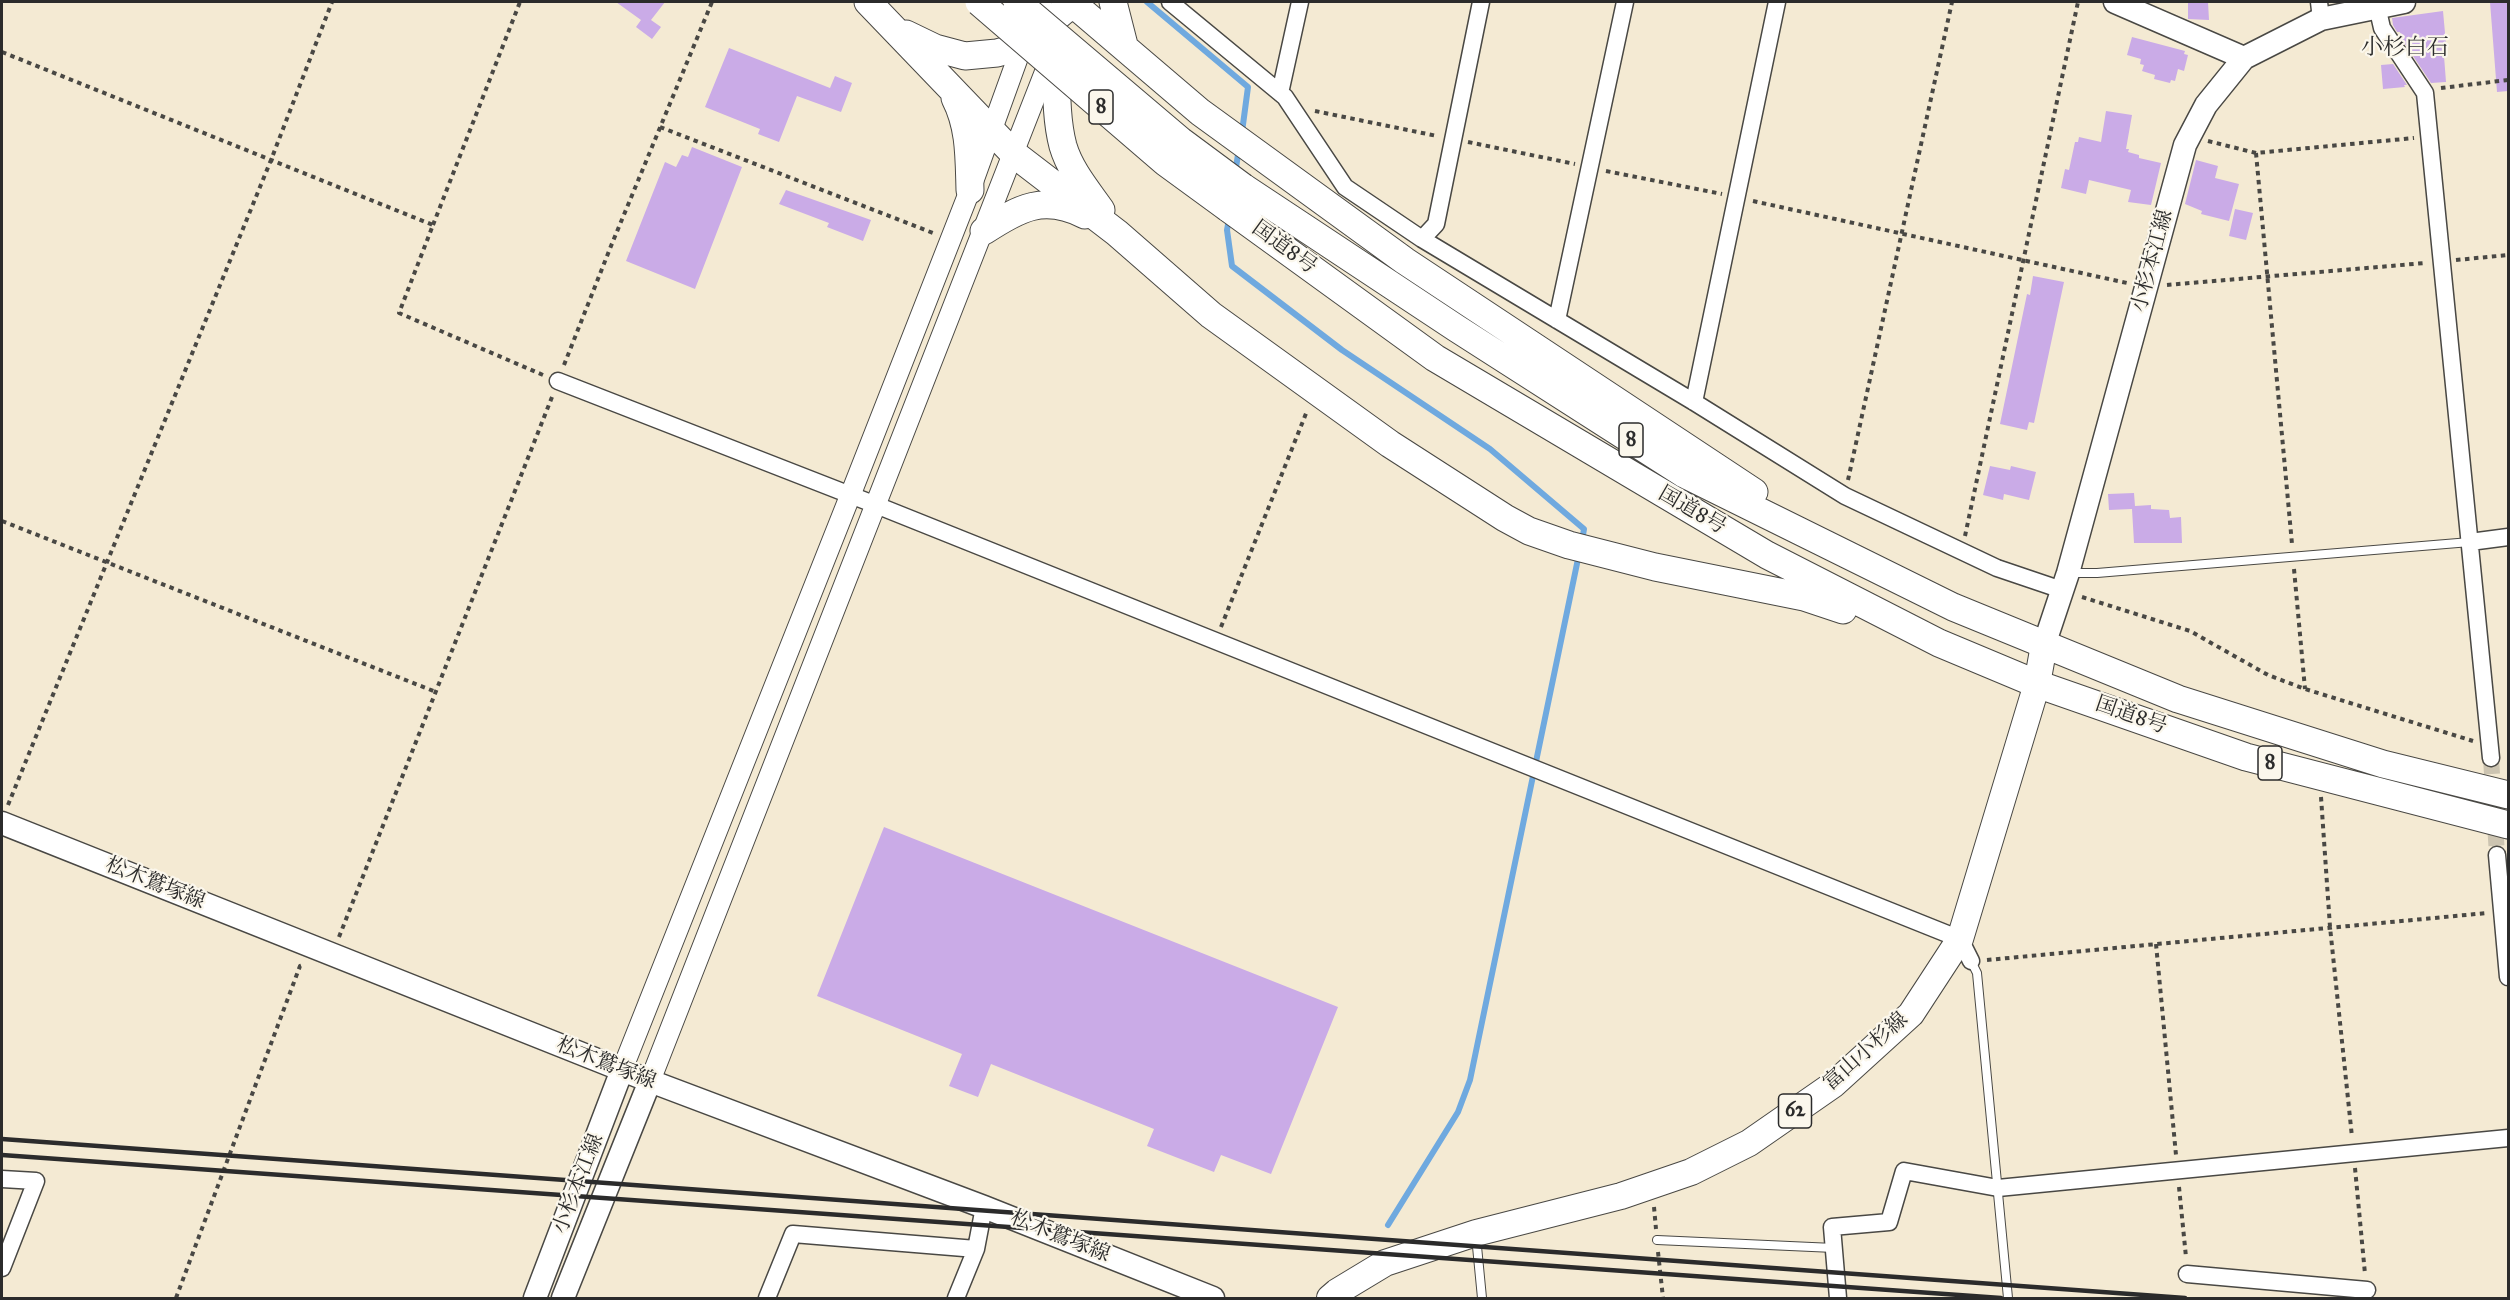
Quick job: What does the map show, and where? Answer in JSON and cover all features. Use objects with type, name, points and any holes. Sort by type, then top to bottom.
[{"type":"highway","points":[[867,2],[1014,154],[1118,233],[1211,315],[1390,444],[1505,518],[1529,531],[1569,545],[1655,567],[1804,597],[1938,643]]},
{"type":"highway","name":"国道8号","points":[[979,2],[1165,162],[1236,197],[1456,328],[1684,474],[1953,607],[2178,699],[2383,764],[2508,795]]},
{"type":"highway","name":"国道8号","points":[[1017,2],[1181,141],[1236,197],[1435,358],[1767,555],[1938,643],[2037,684],[2246,757],[2508,825]]},
{"type":"highway","points":[[889,25],[935,48],[965,56],[996,53],[1022,46],[1072,2],[1200,112],[1405,261],[1679,444],[1874,569]]},
{"type":"highway","points":[[1113,2],[1124,45]]},
{"type":"highway","points":[[1056,42],[1057,101],[1064,146],[1077,176],[1118,233]]},
{"type":"highway","points":[[949,86],[963,113],[968,140],[970,190]]},
{"type":"highway","points":[[984,231],[1013,211],[1043,204],[1068,206],[1118,233]]},
{"type":"main road","points":[[2115,2],[2244,58]]},
{"type":"main road","name":"小杉本江線","points":[[2044,645],[2065,581],[2185,145],[2206,105],[2244,58],[2320,10],[2404,2]]},
{"type":"main road","name":"富山小杉線","points":[[1330,1299],[1337,1292],[1385,1263],[1476,1233],[1621,1197],[1691,1172],[1749,1143],[1834,1084],[1911,1014],[1966,950],[2037,684],[2044,645]]},
{"type":"main road","name":"松木鷲塚線","points":[[4,817],[332,954],[651,1082],[984,1207],[1213,1299]]},
{"type":"main road","name":"小杉本江線","points":[[535,1299],[622,1070]]},
{"type":"main road","name":"小杉本江線","points":[[562,1299],[651,1082]]},
{"type":"street","points":[[622,1070],[951,239],[1022,46],[1042,2]]},
{"type":"street","points":[[651,1082],[1072,2]]},
{"type":"street","points":[[1170,2],[1285,97],[1345,187],[1422,239],[1694,402],[1845,496],[1997,568],[2065,581]]},
{"type":"street","points":[[1280,93],[1299,2]]},
{"type":"street","points":[[1422,239],[1436,224],[1480,2]]},
{"type":"street","points":[[1557,320],[1625,2]]},
{"type":"street","points":[[1694,402],[1777,2]]},
{"type":"street","points":[[2377,6],[2382,28],[2422,90],[2429,136],[2490,752]]},
{"type":"street","points":[[558,381],[1218,642],[1966,950]]},
{"type":"street","points":[[2470,542],[2508,537]]},
{"type":"street","points":[[2497,855],[2508,977]]},
{"type":"street","points":[[1838,1299],[1832,1227],[1889,1222],[1904,1171],[1998,1188],[2508,1138]]},
{"type":"street","points":[[2,1179],[36,1181],[2,1269]]},
{"type":"street","points":[[956,1299],[976,1249],[984,1207]]},
{"type":"street","points":[[767,1299],[793,1234],[976,1249]]},
{"type":"street","points":[[2187,1274],[2367,1290]]},
{"type":"lane","points":[[2065,581],[2097,573],[2470,542]]},
{"type":"lane","points":[[1966,950],[1977,973],[2008,1299]]},
{"type":"lane","points":[[1476,1233],[1482,1299]]},
{"type":"lane","points":[[1657,1240],[1834,1248]]},
{"type":"path","points":[[4,817],[271,160],[332,2]]},
{"type":"path","points":[[520,2],[399,313],[558,381]]},
{"type":"path","points":[[176,1299],[300,966],[332,954],[558,381],[712,2]]},
{"type":"path","points":[[1845,496],[1952,2]]},
{"type":"path","points":[[1962,552],[2078,2]]},
{"type":"path","points":[[2,52],[433,225]]},
{"type":"path","points":[[2422,90],[2508,80]]},
{"type":"path","points":[[660,127],[951,239]]},
{"type":"path","points":[[2189,136],[2256,153],[2429,136]]},
{"type":"path","points":[[2256,153],[2305,689]]},
{"type":"path","points":[[2145,287],[2508,255]]},
{"type":"path","points":[[1218,642],[1223,618],[1293,442],[1316,391]]},
{"type":"path","points":[[2,521],[436,692]]},
{"type":"path","points":[[2065,581],[2190,631],[2268,675],[2490,752]]},
{"type":"path","points":[[2320,776],[2330,927],[2367,1290]]},
{"type":"path","points":[[1966,950],[2156,944],[2502,911]]},
{"type":"path","points":[[2156,944],[2187,1274]]},
{"type":"building","points":[[616,2],[665,2],[651,20],[661,27],[652,39],[636,27],[641,20]]},
{"type":"building","points":[[2188,2],[2208,2],[2209,20],[2188,19]]},
{"type":"building","points":[[2490,2],[2508,2],[2508,91],[2497,92]]},
{"type":"building","points":[[2443,11],[2447,55],[2444,56],[2446,82],[2431,83],[2401,38],[2400,32],[2397,32],[2392,18]]},
{"type":"building","points":[[2132,37],[2185,51],[2184,54],[2188,55],[2184,71],[2178,69],[2175,81],[2171,80],[2170,83],[2154,79],[2155,75],[2142,71],[2144,65],[2140,64],[2141,59],[2127,55]]},
{"type":"building","points":[[729,48],[830,88],[835,76],[852,83],[841,112],[797,96],[779,142],[758,134],[760,129],[705,107]]},
{"type":"building","points":[[2393,64],[2407,85],[2383,89],[2381,65]]},
{"type":"building","points":[[2106,111],[2132,115],[2126,149],[2129,149],[2128,152],[2139,155],[2139,158],[2161,163],[2151,205],[2128,202],[2131,190],[2089,180],[2086,194],[2061,188],[2065,169],[2069,170],[2075,142],[2078,142],[2079,137],[2101,142]]},
{"type":"building","points":[[692,147],[742,167],[695,289],[626,261],[665,162],[676,167],[682,155],[688,157]]},
{"type":"building","points":[[2196,160],[2218,166],[2215,178],[2239,184],[2229,221],[2201,214],[2202,211],[2185,204]]},
{"type":"building","points":[[786,190],[871,220],[863,241],[827,227],[829,223],[779,204]]},
{"type":"building","points":[[2235,209],[2253,213],[2246,240],[2229,236]]},
{"type":"building","points":[[2033,276],[2064,282],[2034,423],[2029,422],[2027,430],[2000,424],[2027,294],[2030,295]]},
{"type":"building","points":[[1990,466],[2010,470],[2011,466],[2036,472],[2029,500],[2004,494],[2003,500],[1983,495]]},
{"type":"building","points":[[2134,493],[2135,506],[2151,505],[2151,509],[2169,510],[2170,518],[2181,517],[2182,543],[2134,543],[2132,509],[2109,510],[2108,494]]},
{"type":"building","points":[[884,827],[1338,1007],[1271,1174],[1221,1155],[1214,1172],[1147,1146],[1154,1129],[991,1064],[978,1097],[949,1086],[962,1054],[817,996]]},
{"type":"waterway","points":[[1147,2],[1248,87],[1242,132]]},
{"type":"waterway","points":[[1235,174],[1239,148]]},
{"type":"waterway","points":[[1229,219],[1227,230],[1232,266],[1342,350],[1490,449],[1584,529],[1582,541]]},
{"type":"waterway","points":[[1388,1225],[1458,1112],[1470,1080],[1579,554]]},
{"type":"tunnel","points":[[2491,758],[2497,855]]},
{"type":"railway","points":[[2,1139],[2185,1298]]},
{"type":"railway","points":[[2,1155],[2001,1298]]},
{"type":"district","name":"小杉白石","points":[[2405,49]]}]
